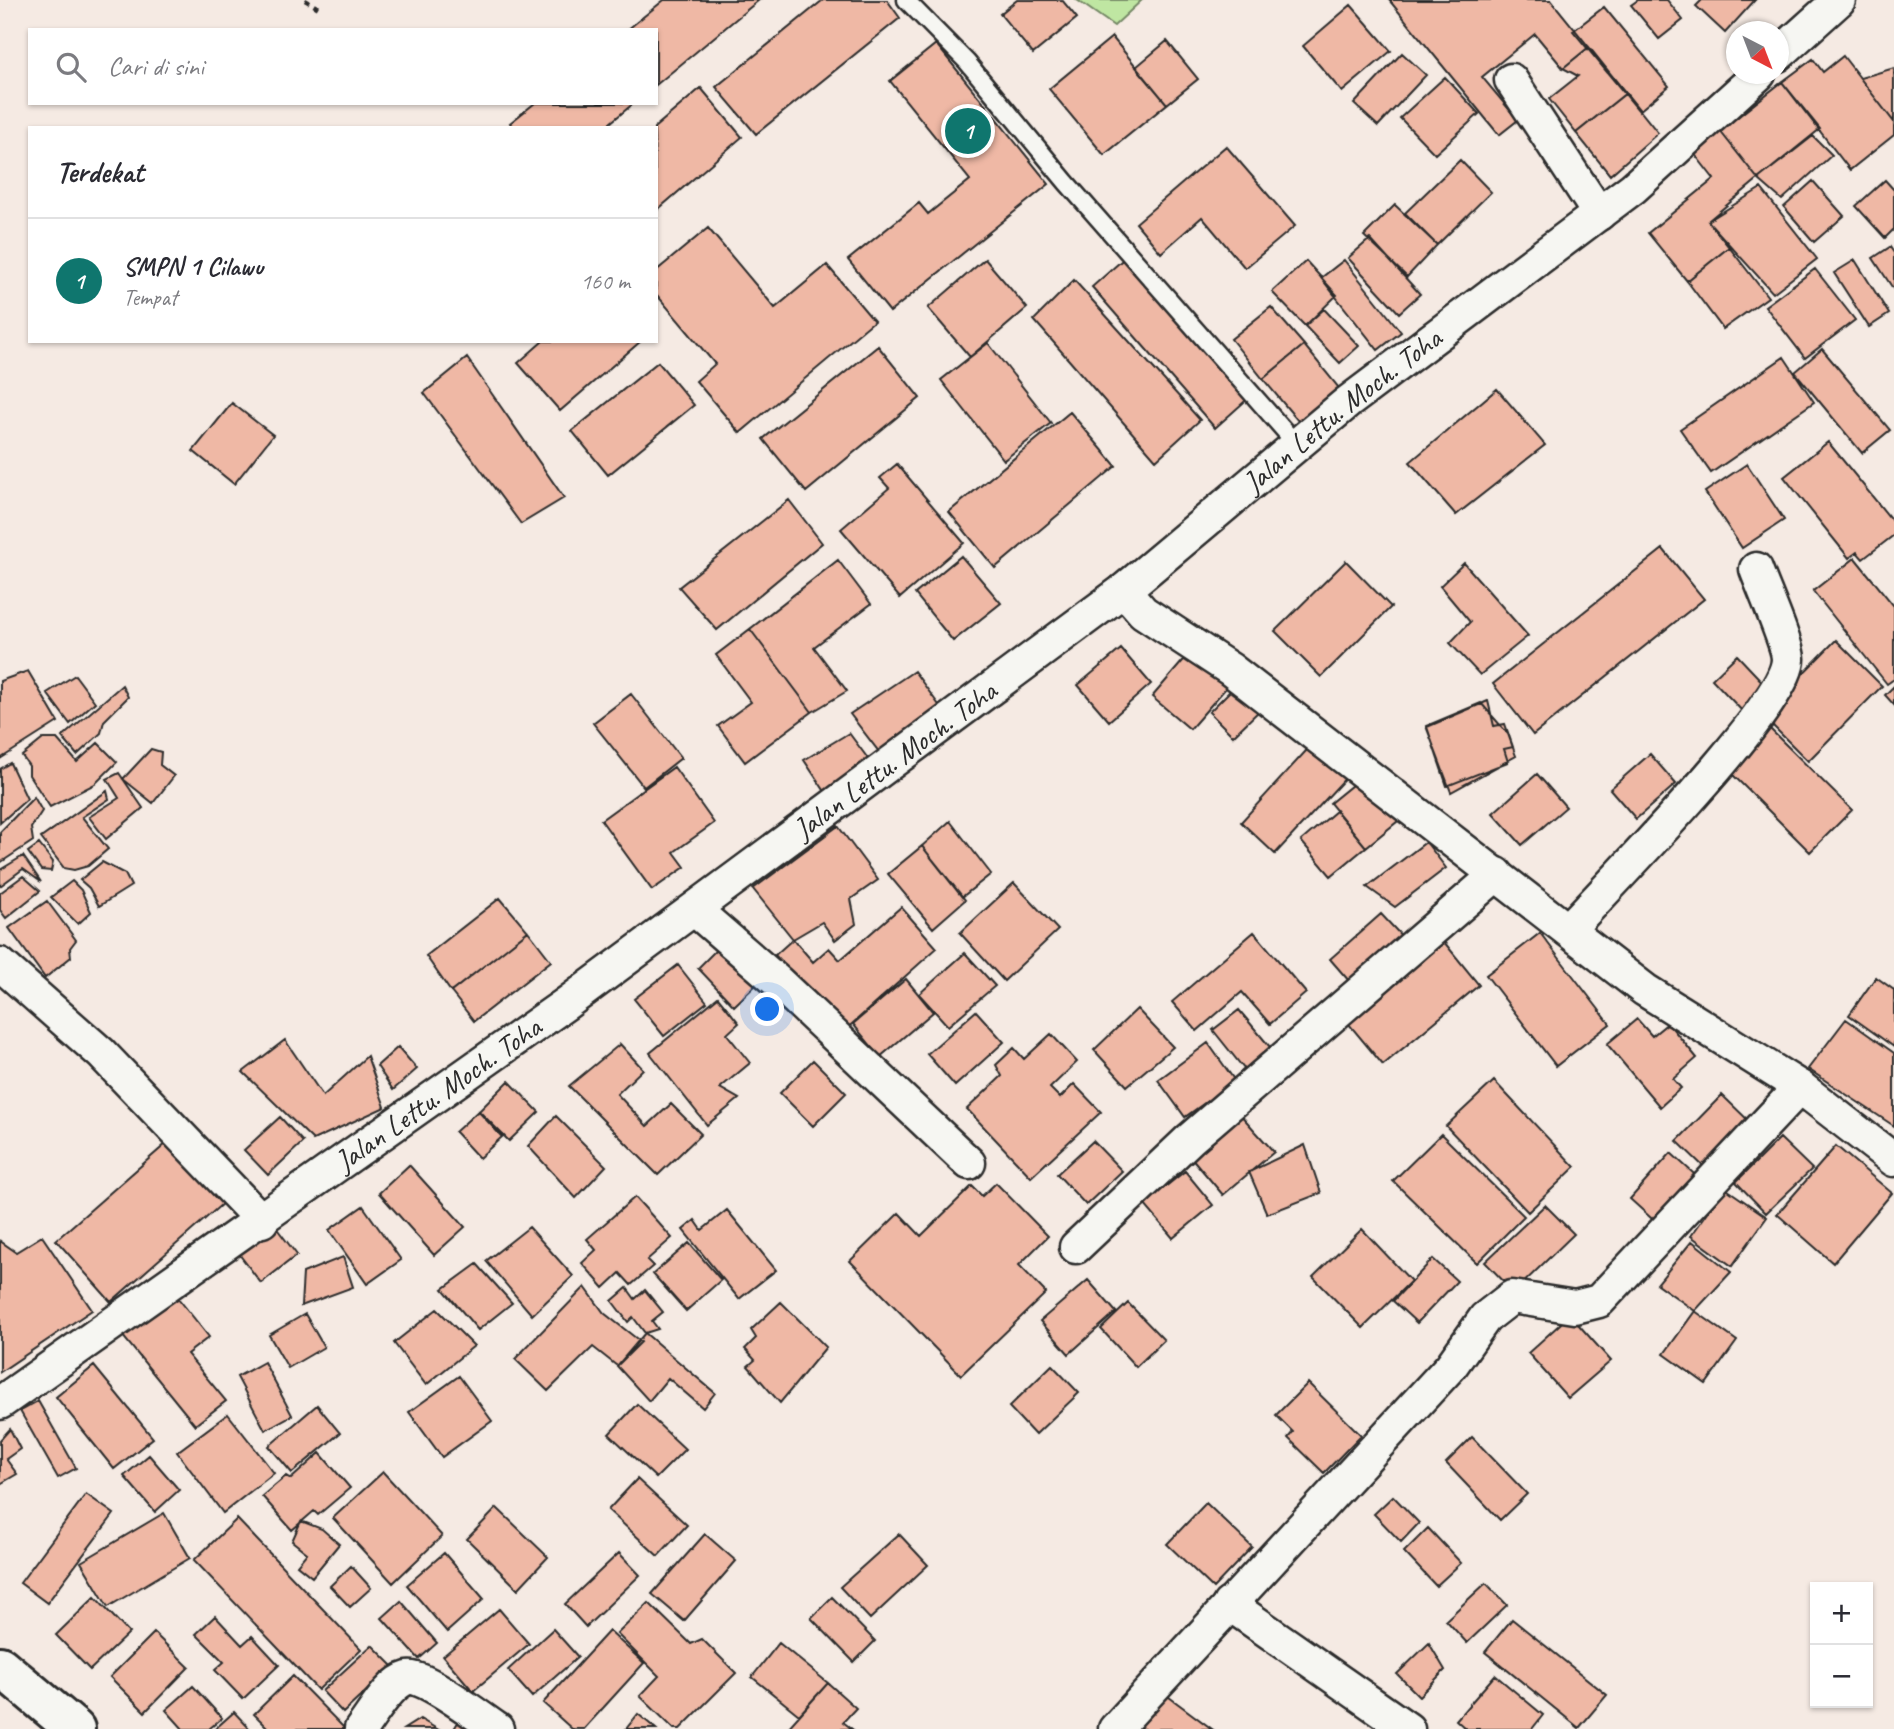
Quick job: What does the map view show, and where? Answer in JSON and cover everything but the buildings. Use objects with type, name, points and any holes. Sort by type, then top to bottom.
[{"type":"main road","points":[[0,1666],[75,1729]]},
{"type":"street","points":[[1789,46],[1839,0]]},
{"type":"street","points":[[1511,80],[1599,214]]},
{"type":"street","name":"Jalan Lettu. Moch. Toha","points":[[0,1403],[262,1221],[695,910],[1124,590],[1348,402],[1633,188],[1748,84]]},
{"type":"street","points":[[1568,930],[1734,748],[1769,701],[1784,674],[1788,658],[1756,569]]},
{"type":"street","points":[[1124,590],[1143,612],[1230,669],[1645,990],[1800,1087],[1894,1160]]},
{"type":"street","points":[[1076,1247],[1190,1139],[1497,874]]},
{"type":"street","points":[[695,910],[778,982],[970,1163]]},
{"type":"street","points":[[0,964],[101,1053],[262,1221]]},
{"type":"street","points":[[1115,1729],[1451,1366],[1485,1318],[1513,1297],[1575,1307],[1599,1301],[1800,1087]]},
{"type":"street","points":[[1229,1604],[1408,1729]]},
{"type":"street","points":[[361,1729],[390,1691],[407,1678],[414,1678],[445,1694],[497,1729]]},
{"type":"lane","points":[[906,0],[967,62],[1066,182],[1297,445]]},
{"type":"path","points":[[305,0],[322,10]]},
{"type":"green space","points":[[1077,0],[1142,0],[1114,26]]},
{"type":"place","name":"SMPN 1 Cilawu","points":[[968,131]]}]
